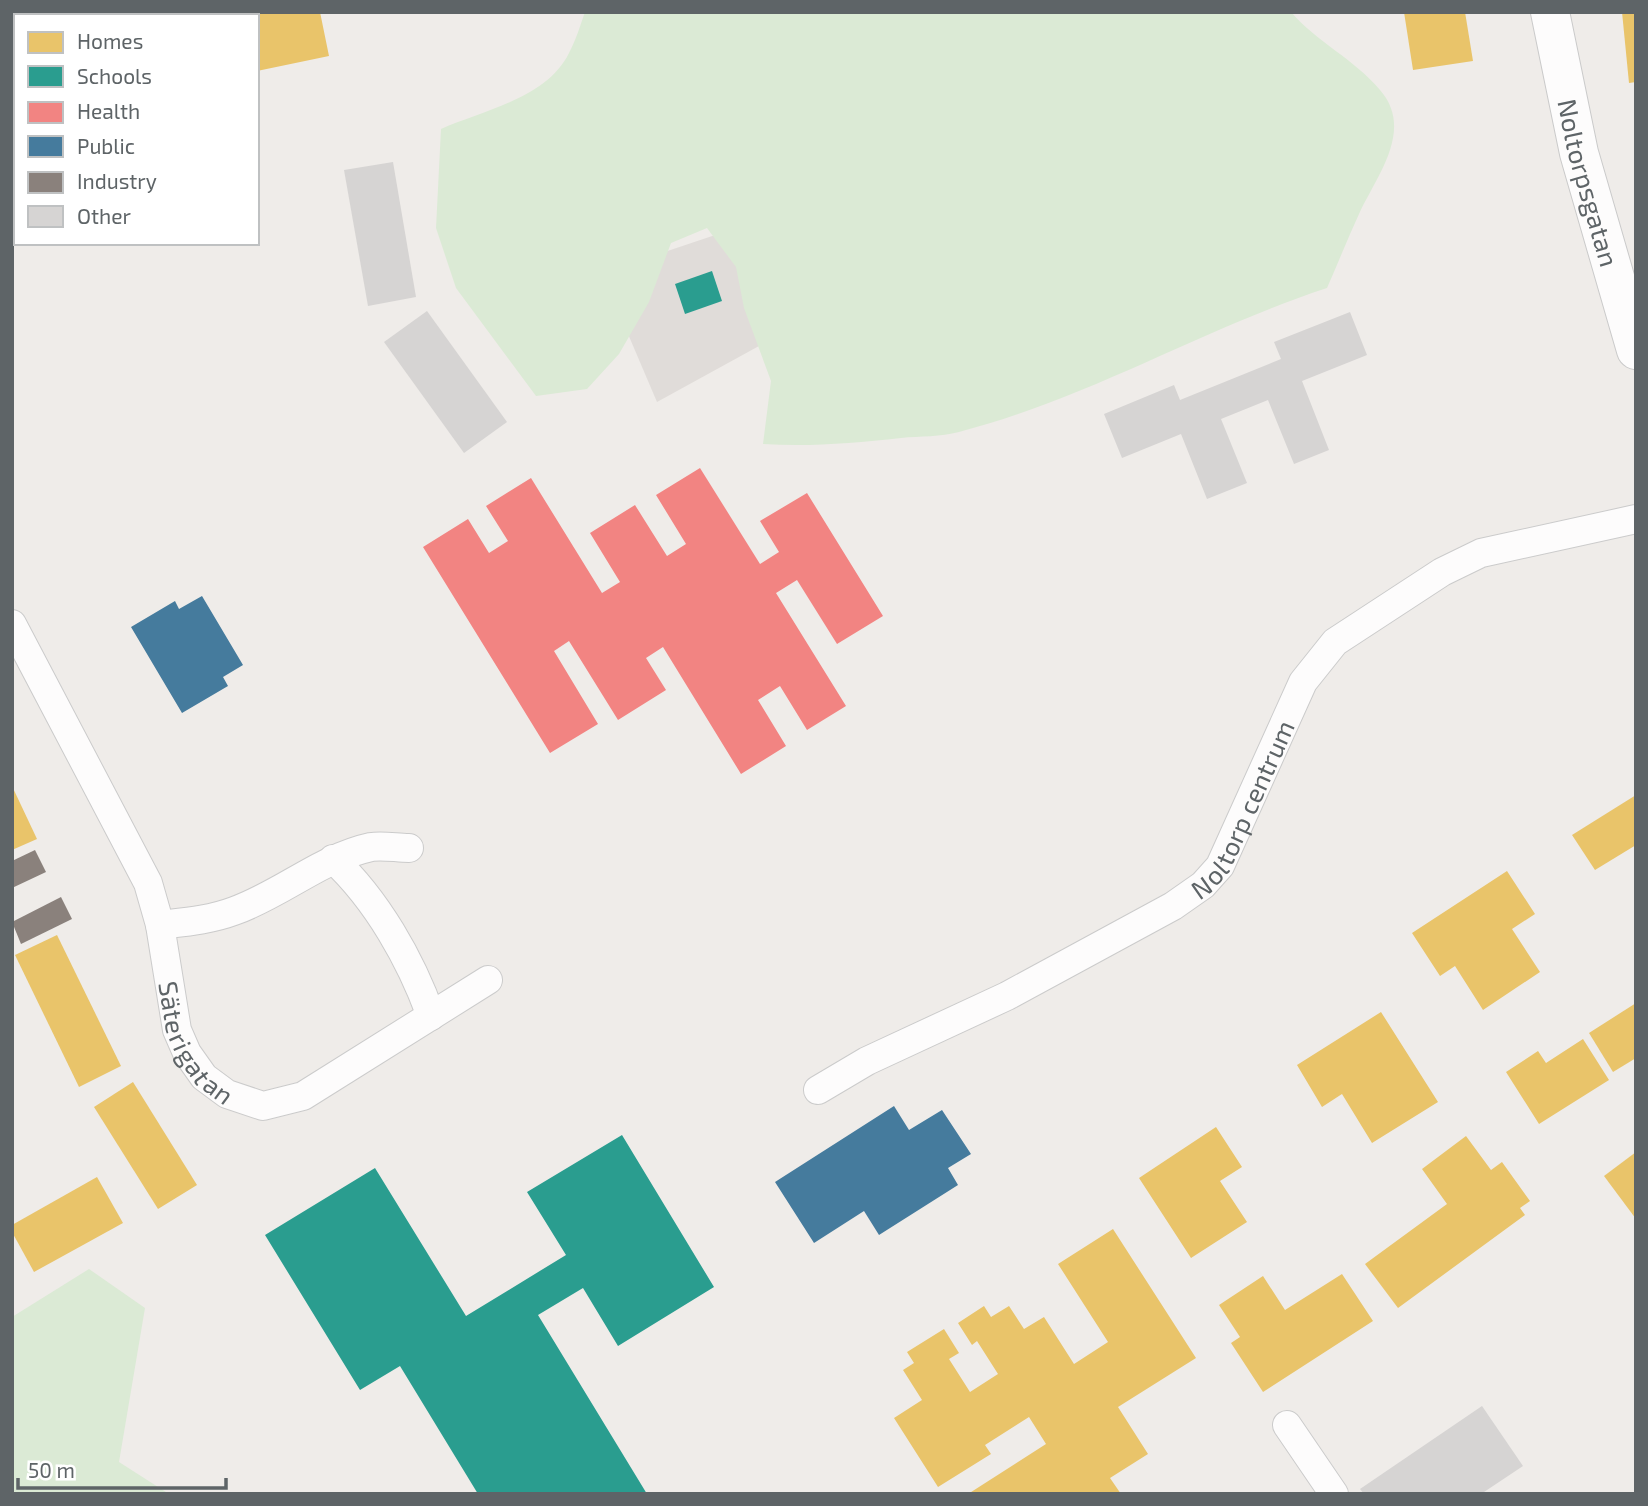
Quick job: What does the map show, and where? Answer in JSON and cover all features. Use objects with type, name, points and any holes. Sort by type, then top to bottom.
[{"type":"street","name":"Noltorpsgatan","points":[[1550,12],[1579,153],[1636,350]]},
{"type":"street","name":"Noltorp centrum","points":[[818,1090],[867,1061],[1007,996],[1173,906],[1203,885],[1220,866],[1303,682],[1335,642],[1442,572],[1481,553],[1636,519]]},
{"type":"street","name":"Säterigatan","points":[[12,624],[130,844],[148,883],[160,925],[177,1030],[187,1053],[204,1077],[227,1094],[263,1107],[303,1096],[488,980]]},
{"type":"street","points":[[160,925],[200,921],[235,910],[285,888],[333,859],[373,846],[409,848]]},
{"type":"street","points":[[333,859],[357,881],[418,980],[431,1016]]},
{"type":"street","points":[[1287,1425],[1334,1494]]},
{"type":"shaded area","points":[[742,226],[790,329],[657,402],[602,273]]},
{"type":"green space","points":[[585,12],[1291,12],[1380,90],[1390,105],[1394,121],[1393,137],[1389,153],[1327,288],[1235,323],[1053,401],[959,432],[832,444],[763,444],[771,381],[744,308],[736,267],[707,228],[671,243],[649,302],[619,354],[587,389],[536,396],[456,288],[436,228],[441,129],[513,101],[546,81],[569,53]]},
{"type":"green space","points":[[89,1269],[145,1308],[119,1462],[169,1494],[12,1494],[12,1317]]},
{"type":"building: Homes","points":[[12,12],[51,12],[14,14],[12,21]]},
{"type":"building: Homes","points":[[320,12],[329,56],[259,71],[259,14],[214,14]]},
{"type":"building: Homes","points":[[1404,12],[1465,12],[1473,61],[1413,70]]},
{"type":"building: Homes","points":[[1622,12],[1636,12],[1636,82],[1629,83]]},
{"type":"building: Homes","points":[[12,786],[37,839],[12,850]]},
{"type":"building: Homes","points":[[1636,795],[1636,845],[1595,870],[1572,835]]},
{"type":"building: Homes","points":[[1507,871],[1535,914],[1512,929],[1540,972],[1483,1010],[1455,966],[1440,976],[1412,933]]},
{"type":"building: Homes","points":[[57,935],[121,1066],[79,1087],[15,955]]},
{"type":"building: Homes","points":[[1636,1003],[1636,1058],[1613,1072],[1589,1033]]},
{"type":"building: Homes","points":[[1381,1012],[1438,1102],[1372,1143],[1342,1094],[1322,1107],[1297,1065]]},
{"type":"building: Homes","points":[[1583,1039],[1609,1080],[1539,1124],[1506,1072],[1538,1051],[1546,1063]]},
{"type":"building: Homes","points":[[133,1082],[197,1185],[158,1209],[94,1107]]},
{"type":"building: Homes","points":[[1216,1127],[1242,1167],[1220,1181],[1247,1222],[1191,1258],[1139,1178]]},
{"type":"building: Homes","points":[[1466,1136],[1491,1170],[1502,1162],[1530,1201],[1520,1208],[1525,1215],[1398,1308],[1365,1264],[1447,1204],[1422,1169]]},
{"type":"building: Homes","points":[[1636,1152],[1636,1219],[1604,1176]]},
{"type":"building: Homes","points":[[97,1177],[123,1223],[34,1272],[12,1232],[12,1225]]},
{"type":"building: Homes","points":[[1113,1229],[1196,1358],[1118,1407],[1148,1454],[1110,1478],[1121,1494],[968,1494],[1046,1444],[1029,1417],[985,1445],[991,1454],[938,1487],[894,1418],[922,1400],[903,1370],[914,1363],[907,1352],[944,1329],[959,1353],[949,1359],[970,1392],[998,1374],[977,1341],[972,1345],[958,1323],[984,1306],[991,1317],[1009,1306],[1024,1329],[1044,1317],[1074,1364],[1108,1342],[1058,1264]]},
{"type":"building: Homes","points":[[1342,1274],[1373,1321],[1263,1392],[1231,1343],[1240,1337],[1219,1305],[1263,1276],[1285,1310]]},
{"type":"building: Schools","points":[[712,271],[722,301],[685,314],[675,284]]},
{"type":"building: Schools","points":[[622,1135],[714,1287],[618,1346],[583,1288],[538,1315],[647,1494],[478,1494],[400,1366],[360,1390],[265,1235],[375,1168],[466,1316],[566,1255],[527,1192]]},
{"type":"building: Health","points":[[700,468],[760,564],[779,552],[760,521],[807,493],[883,616],[837,644],[797,580],[776,593],[846,706],[807,730],[780,686],[758,700],[786,746],[741,774],[663,647],[646,658],[666,690],[618,720],[569,641],[554,651],[598,724],[550,753],[423,547],[468,519],[489,553],[508,541],[486,506],[531,478],[602,593],[620,582],[590,533],[635,505],[667,556],[686,544],[656,495]]},
{"type":"building: Public","points":[[202,596],[243,665],[223,677],[228,686],[182,713],[131,627],[175,601],[179,609]]},
{"type":"building: Public","points":[[894,1106],[909,1130],[942,1110],[971,1154],[948,1168],[958,1185],[879,1235],[864,1211],[814,1243],[775,1182]]},
{"type":"building: Industry","points":[[35,850],[46,872],[12,888],[12,861]]},
{"type":"building: Industry","points":[[61,897],[72,919],[21,944],[12,922]]},
{"type":"building: Other","points":[[393,162],[416,297],[368,306],[344,170]]},
{"type":"building: Other","points":[[427,311],[507,422],[464,453],[384,342]]},
{"type":"building: Other","points":[[1350,312],[1367,355],[1302,381],[1329,450],[1294,464],[1268,400],[1221,419],[1247,483],[1207,499],[1181,434],[1122,458],[1104,414],[1174,385],[1180,400],[1281,359],[1274,342]]},
{"type":"building: Other","points":[[1482,1406],[1523,1466],[1481,1494],[1364,1494],[1360,1489]]}]
